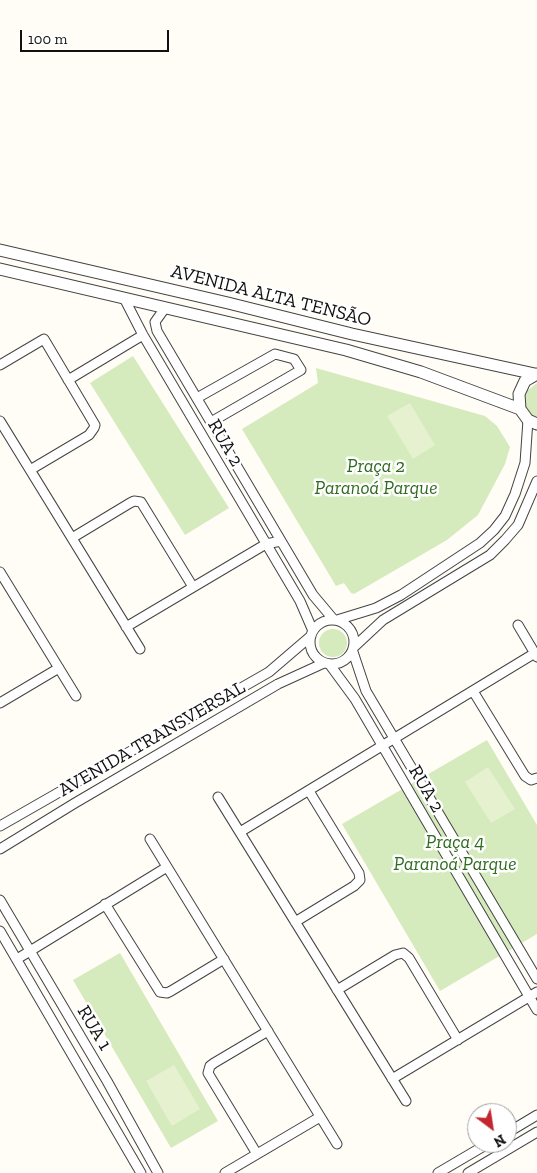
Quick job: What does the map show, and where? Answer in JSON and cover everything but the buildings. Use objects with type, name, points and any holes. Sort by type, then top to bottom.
[{"type":"street","name":"AVENIDA ALTA TENSÃO","points":[[0,250],[228,303],[354,335],[536,374]]},
{"type":"street","name":"AVENIDA ALTA TENSÃO","points":[[0,270],[346,350],[421,372],[520,409]]},
{"type":"street","name":"RUA 2","points":[[124,298],[143,335],[300,601],[312,633]]},
{"type":"street","name":"RUA 2","points":[[165,308],[155,322],[155,328],[313,595],[336,620]]},
{"type":"street","points":[[68,380],[143,335]]},
{"type":"street","points":[[0,365],[44,339],[93,421],[94,428],[88,434],[30,470]]},
{"type":"street","points":[[197,398],[275,354],[294,359],[301,370],[210,422]]},
{"type":"street","points":[[532,422],[520,409],[519,394],[525,381],[536,374]]},
{"type":"street","points":[[0,422],[140,649]]},
{"type":"street","name":"AVENIDA TRANSVERSAL","points":[[0,826],[269,672],[322,622],[336,620],[376,608],[401,595],[480,543],[505,516],[515,494],[525,463],[526,436],[532,422]]},
{"type":"street","name":"AVENIDA TRANSVERSAL","points":[[0,849],[278,684],[327,664],[343,662],[383,620],[490,555],[518,525],[537,481]]},
{"type":"street","points":[[72,538],[130,503],[134,501],[141,502],[193,588]]},
{"type":"street","points":[[126,627],[266,544],[281,541]]},
{"type":"street","points":[[0,572],[3,585],[76,696]]},
{"type":"street","points":[[336,620],[344,623],[353,633],[353,650]]},
{"type":"street","points":[[240,832],[536,655],[518,625]]},
{"type":"street","points":[[312,633],[311,649],[318,660],[327,664]]},
{"type":"street","name":"RUA 2","points":[[353,650],[366,691],[537,979]]},
{"type":"street","name":"RUA 2","points":[[327,664],[355,699],[533,995],[537,1010]]},
{"type":"street","points":[[0,703],[59,668]]},
{"type":"street","points":[[473,691],[525,776],[531,780],[537,778]]},
{"type":"street","points":[[295,922],[358,884],[360,877],[309,791]]},
{"type":"street","points":[[218,796],[406,1101]]},
{"type":"street","points":[[150,839],[337,1144]]},
{"type":"street","points":[[17,959],[167,867]]},
{"type":"street","name":"RUA 1","points":[[0,900],[107,1081],[158,1173]]},
{"type":"street","points":[[105,904],[160,992],[167,993],[224,959]]},
{"type":"street","name":"RUA 1","points":[[0,931],[142,1173]]},
{"type":"street","points":[[337,990],[395,955],[403,953],[409,958],[458,1040]]},
{"type":"street","points":[[392,1079],[533,995]]},
{"type":"street","points":[[257,1154],[208,1073],[210,1066],[214,1063],[268,1031]]},
{"type":"street","points":[[517,1127],[537,1115]]},
{"type":"street","points":[[225,1173],[320,1117]]},
{"type":"street","points":[[468,1173],[537,1132]]},
{"type":"street","points":[[438,1173],[472,1153]]},
{"type":"green space","points":[[133,356],[229,508],[185,535],[90,383]]},
{"type":"green space","name":"Praça 2 Paranoá Parque","points":[[316,368],[485,416],[497,426],[510,447],[505,464],[478,515],[447,540],[354,594],[351,593],[344,583],[336,586],[242,429],[318,383]]},
{"type":"green space","points":[[537,383],[537,419],[530,414],[525,406],[524,398],[527,391]]},
{"type":"green space","points":[[410,403],[435,445],[413,459],[387,416]]},
{"type":"green space","points":[[333,629],[343,633],[347,643],[343,653],[333,657],[323,653],[319,643],[323,633]]},
{"type":"green space","name":"Praça 4 Paranoá Parque","points":[[487,740],[537,825],[537,934],[440,991],[342,824]]},
{"type":"green space","points":[[488,767],[515,809],[491,823],[465,782]]},
{"type":"green space","points":[[120,953],[218,1121],[171,1148],[73,980]]},
{"type":"green space","points":[[174,1065],[200,1109],[172,1126],[146,1081]]}]
